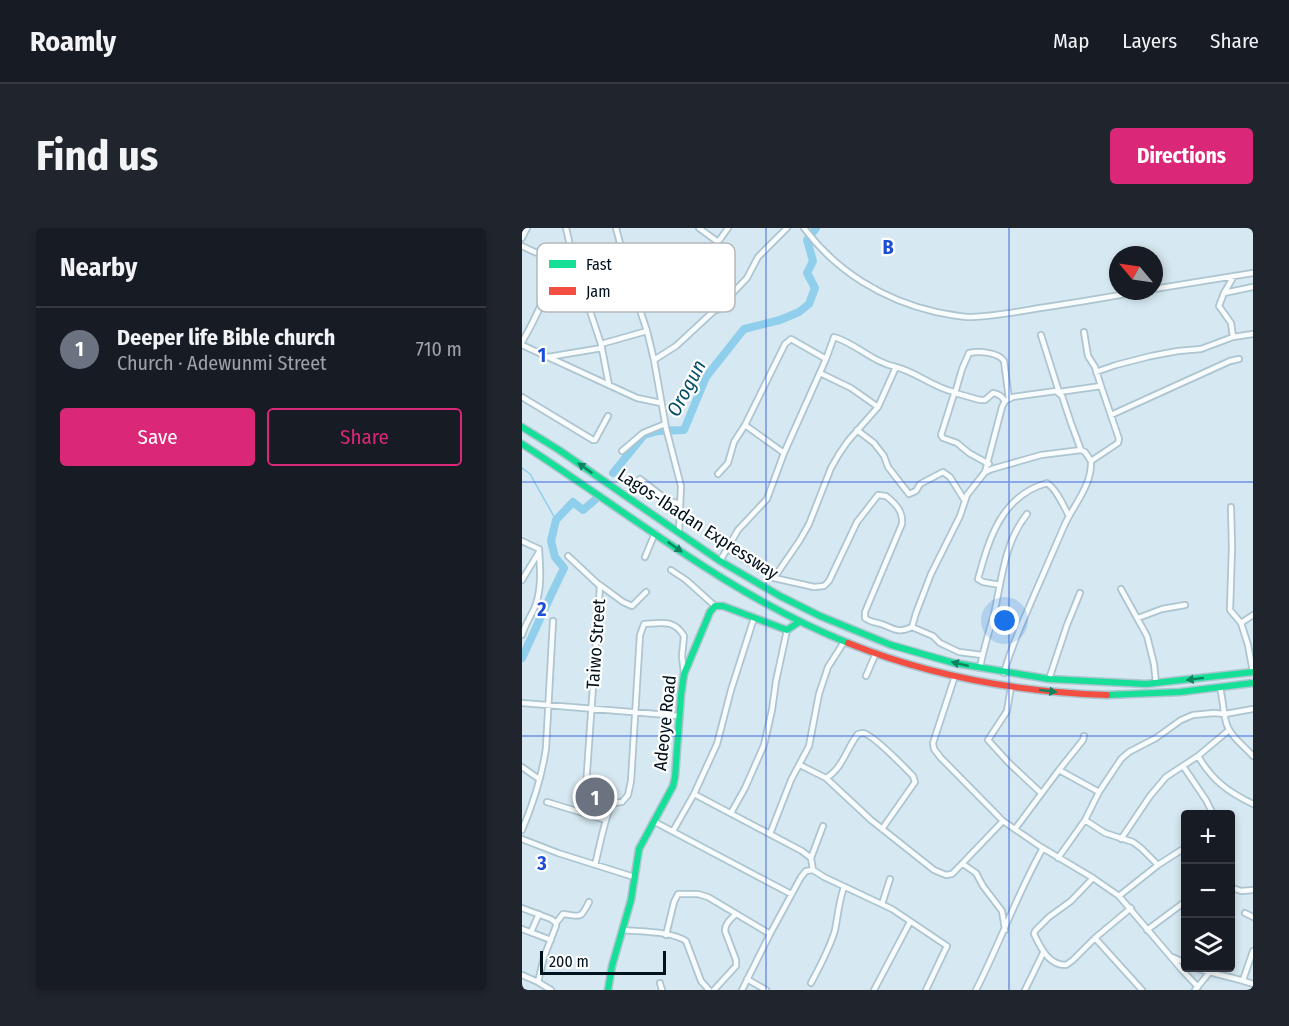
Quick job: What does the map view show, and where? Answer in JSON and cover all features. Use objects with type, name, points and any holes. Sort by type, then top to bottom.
[{"type":"main road","name":"Lagos-Ibadan Expressway","points":[[522,428],[559,450],[720,561],[764,587],[820,616],[891,645],[954,663],[1049,679],[1156,683],[1253,672]]},
{"type":"main road","name":"Lagos-Ibadan Expressway","points":[[522,444],[741,590],[800,622],[876,653],[956,676],[1060,693],[1106,695],[1194,692],[1253,683]]},
{"type":"main road","points":[[715,606],[723,606],[783,629],[800,622]]},
{"type":"main road","name":"Adeoye Road","points":[[608,990],[612,966],[631,900],[639,849],[675,777],[684,674],[715,606]]},
{"type":"main road","points":[[783,629],[786,615]]},
{"type":"street","points":[[522,238],[527,228]]},
{"type":"street","points":[[566,228],[569,243]]},
{"type":"street","points":[[616,228],[620,243]]},
{"type":"street","points":[[699,228],[718,242],[728,228]]},
{"type":"street","points":[[735,291],[747,278],[758,257],[787,228]]},
{"type":"street","points":[[804,228],[824,252],[858,280],[892,298],[919,308],[967,317],[1011,313],[1109,297]]},
{"type":"street","points":[[522,246],[537,253]]},
{"type":"street","points":[[1163,288],[1253,273]]},
{"type":"street","points":[[1233,337],[1231,323],[1219,306],[1234,276]]},
{"type":"street","points":[[1224,293],[1253,287]]},
{"type":"street","points":[[538,312],[522,344],[637,399],[662,403]]},
{"type":"street","points":[[591,312],[602,346],[609,385]]},
{"type":"street","points":[[641,312],[654,360],[668,437],[681,486],[679,532]]},
{"type":"street","points":[[654,360],[676,346],[715,312]]},
{"type":"street","points":[[548,357],[602,346],[647,331]]},
{"type":"street","points":[[1084,332],[1088,356],[1096,372],[1119,439],[1118,443],[1091,461]]},
{"type":"street","points":[[1096,372],[1151,356],[1202,349],[1233,337],[1253,334]]},
{"type":"street","points":[[1004,673],[1018,631],[1069,516],[1088,483],[1091,472],[1091,461],[1082,450],[1059,392],[1041,335]]},
{"type":"street","points":[[720,561],[738,530],[767,499],[784,453],[834,337],[849,343],[872,358],[907,370],[943,388],[980,400],[985,400],[993,393],[1007,400]]},
{"type":"street","points":[[718,474],[728,463],[734,442],[745,425],[784,346],[791,339],[826,359]]},
{"type":"street","points":[[985,472],[987,462],[1001,411],[1007,400],[1004,359],[972,351],[969,353],[941,435],[987,462],[992,469]]},
{"type":"street","points":[[1111,415],[1239,359]]},
{"type":"street","points":[[774,578],[809,524],[838,454],[878,407],[896,367]]},
{"type":"street","points":[[819,373],[851,388],[878,407]]},
{"type":"street","points":[[1007,400],[1013,397],[1101,386]]},
{"type":"street","points":[[522,397],[593,440],[608,416]]},
{"type":"street","points":[[745,425],[784,453]]},
{"type":"street","points":[[622,451],[643,433],[666,426]]},
{"type":"street","points":[[857,430],[874,442],[909,494],[916,491],[920,484],[943,472],[950,477],[965,501]]},
{"type":"street","points":[[728,549],[774,578],[814,587],[824,586],[829,581],[857,522],[878,495],[886,496],[900,509],[903,516],[902,524],[865,612],[865,618],[870,622],[897,631],[906,630],[912,627],[931,574],[960,516],[971,488],[985,472],[1041,455],[1082,450]]},
{"type":"street","points":[[640,479],[667,500],[680,504]]},
{"type":"street","points":[[1000,585],[978,579],[985,553],[998,522],[1007,508],[1028,491],[1047,483],[1051,485],[1069,516]]},
{"type":"street","points":[[1231,507],[1230,609],[1241,623],[1251,645],[1253,672]]},
{"type":"street","points":[[980,668],[1011,540],[1018,525],[1027,514]]},
{"type":"street","points":[[645,557],[655,533]]},
{"type":"street","points":[[522,541],[539,549]]},
{"type":"street","points":[[522,580],[539,549]]},
{"type":"street","points":[[522,635],[539,593],[539,549]]},
{"type":"street","name":"Taiwo Street","points":[[568,556],[600,585],[586,786]]},
{"type":"street","points":[[671,570],[715,606]]},
{"type":"street","points":[[600,585],[623,603],[632,606],[646,592]]},
{"type":"street","points":[[1121,588],[1147,636],[1156,683]]},
{"type":"street","points":[[1049,679],[1080,593]]},
{"type":"street","points":[[1138,618],[1162,609],[1185,605]]},
{"type":"street","points":[[1241,623],[1253,615]]},
{"type":"street","points":[[673,831],[694,794],[717,744],[754,618]]},
{"type":"street","points":[[522,830],[535,797],[545,755],[553,621]]},
{"type":"street","points":[[595,865],[606,820],[613,804],[622,802],[628,795],[631,781],[640,635],[644,624],[665,622],[676,626],[683,633],[684,674]]},
{"type":"street","points":[[912,627],[933,636],[940,643],[959,652],[982,655]]},
{"type":"street","points":[[731,813],[764,745],[772,710],[783,629]]},
{"type":"street","points":[[770,834],[791,780],[809,746],[824,676],[832,658],[844,641]]},
{"type":"street","points":[[866,676],[876,653]]},
{"type":"street","points":[[956,676],[933,746],[940,758],[1003,821],[1119,896],[1196,988],[1209,973],[1253,984]]},
{"type":"street","points":[[1011,686],[1007,711],[988,740],[1009,764],[1041,793]]},
{"type":"street","points":[[1220,688],[1229,730],[1253,756]]},
{"type":"street","points":[[522,703],[680,716]]},
{"type":"street","points":[[1058,858],[1085,820],[1099,792],[1129,752],[1193,715],[1225,714],[1253,709]]},
{"type":"street","points":[[1121,839],[1166,777],[1198,756],[1229,730]]},
{"type":"street","points":[[826,778],[837,770],[858,734],[869,735],[883,746],[913,776],[915,782],[882,829]]},
{"type":"street","points":[[1015,829],[1084,736]]},
{"type":"street","points":[[1198,756],[1215,780],[1231,793],[1253,804]]},
{"type":"street","points":[[800,765],[826,778],[882,829],[942,874],[951,874],[963,864],[1003,821]]},
{"type":"street","points":[[1183,766],[1211,810]]},
{"type":"street","points":[[522,767],[539,779]]},
{"type":"street","points":[[1059,770],[1099,792]]},
{"type":"street","points":[[694,794],[802,851],[811,858]]},
{"type":"street","points":[[547,802],[606,820]]},
{"type":"street","points":[[1085,820],[1105,833],[1132,842],[1158,865]]},
{"type":"street","points":[[653,821],[791,894]]},
{"type":"street","points":[[823,826],[811,858],[813,870],[882,904],[947,946],[926,990]]},
{"type":"street","points":[[522,839],[634,877]]},
{"type":"street","points":[[976,990],[1005,930],[1020,892],[1043,848]]},
{"type":"street","points":[[1119,896],[1181,850]]},
{"type":"street","points":[[963,864],[976,873],[1002,911],[1005,930]]},
{"type":"street","points":[[742,990],[791,894],[804,873],[813,870]]},
{"type":"street","points":[[1093,878],[1071,901],[1035,931],[1034,934],[1043,953],[1057,964],[1066,965],[1131,908]]},
{"type":"street","points":[[882,904],[890,879]]},
{"type":"street","points":[[811,983],[827,952],[844,887]]},
{"type":"street","points":[[1235,889],[1253,890]]},
{"type":"street","points":[[666,934],[678,894],[698,894],[708,897],[770,934]]},
{"type":"street","points":[[538,982],[556,922],[563,914],[577,917],[582,914],[589,902]]},
{"type":"street","points":[[1148,930],[1181,904]]},
{"type":"street","points":[[522,908],[556,922]]},
{"type":"street","points":[[1245,912],[1253,917]]},
{"type":"street","points":[[531,932],[539,914]]},
{"type":"street","points":[[714,990],[736,966],[725,931],[727,922],[736,914]]},
{"type":"street","points":[[874,990],[910,922]]},
{"type":"street","points":[[522,929],[550,940]]},
{"type":"street","points":[[622,930],[683,938],[701,981],[708,990]]},
{"type":"street","points":[[1095,938],[1142,990]]},
{"type":"street","points":[[1243,980],[1253,951]]},
{"type":"street","points":[[1025,990],[1043,953]]},
{"type":"street","points":[[1171,956],[1181,961]]},
{"type":"street","points":[[522,975],[551,990]]},
{"type":"street","points":[[747,979],[766,990]]},
{"type":"street","points":[[660,983],[662,990]]},
{"type":"waterway","name":"Orogun","points":[[613,473],[644,435],[658,431],[684,430],[706,377],[744,329],[780,320],[799,312],[809,304],[815,288],[807,273],[813,261],[807,240],[816,228]]},
{"type":"waterway","points":[[522,468],[530,474],[556,520]]},
{"type":"waterway","name":"Orogun","points":[[522,658],[564,568],[555,557],[551,541],[556,520],[573,502],[583,510],[596,499]]},
{"type":"traffic: fast","points":[[522,427],[720,561],[820,616],[891,645],[954,663],[1049,679],[1146,684],[1253,672]]},
{"type":"traffic: fast","points":[[522,444],[721,577],[804,623],[848,643]]},
{"type":"traffic: fast","points":[[608,990],[612,966],[631,900],[639,849],[673,786],[684,674],[710,612],[715,606],[723,606],[787,630],[799,622]]},
{"type":"traffic: fast","points":[[1107,695],[1180,692],[1253,683]]},
{"type":"traffic: jam","points":[[848,643],[911,665],[975,680],[1041,690],[1107,695]]},
{"type":"place","name":"Deeper life Bible church","points":[[595,797]]}]
